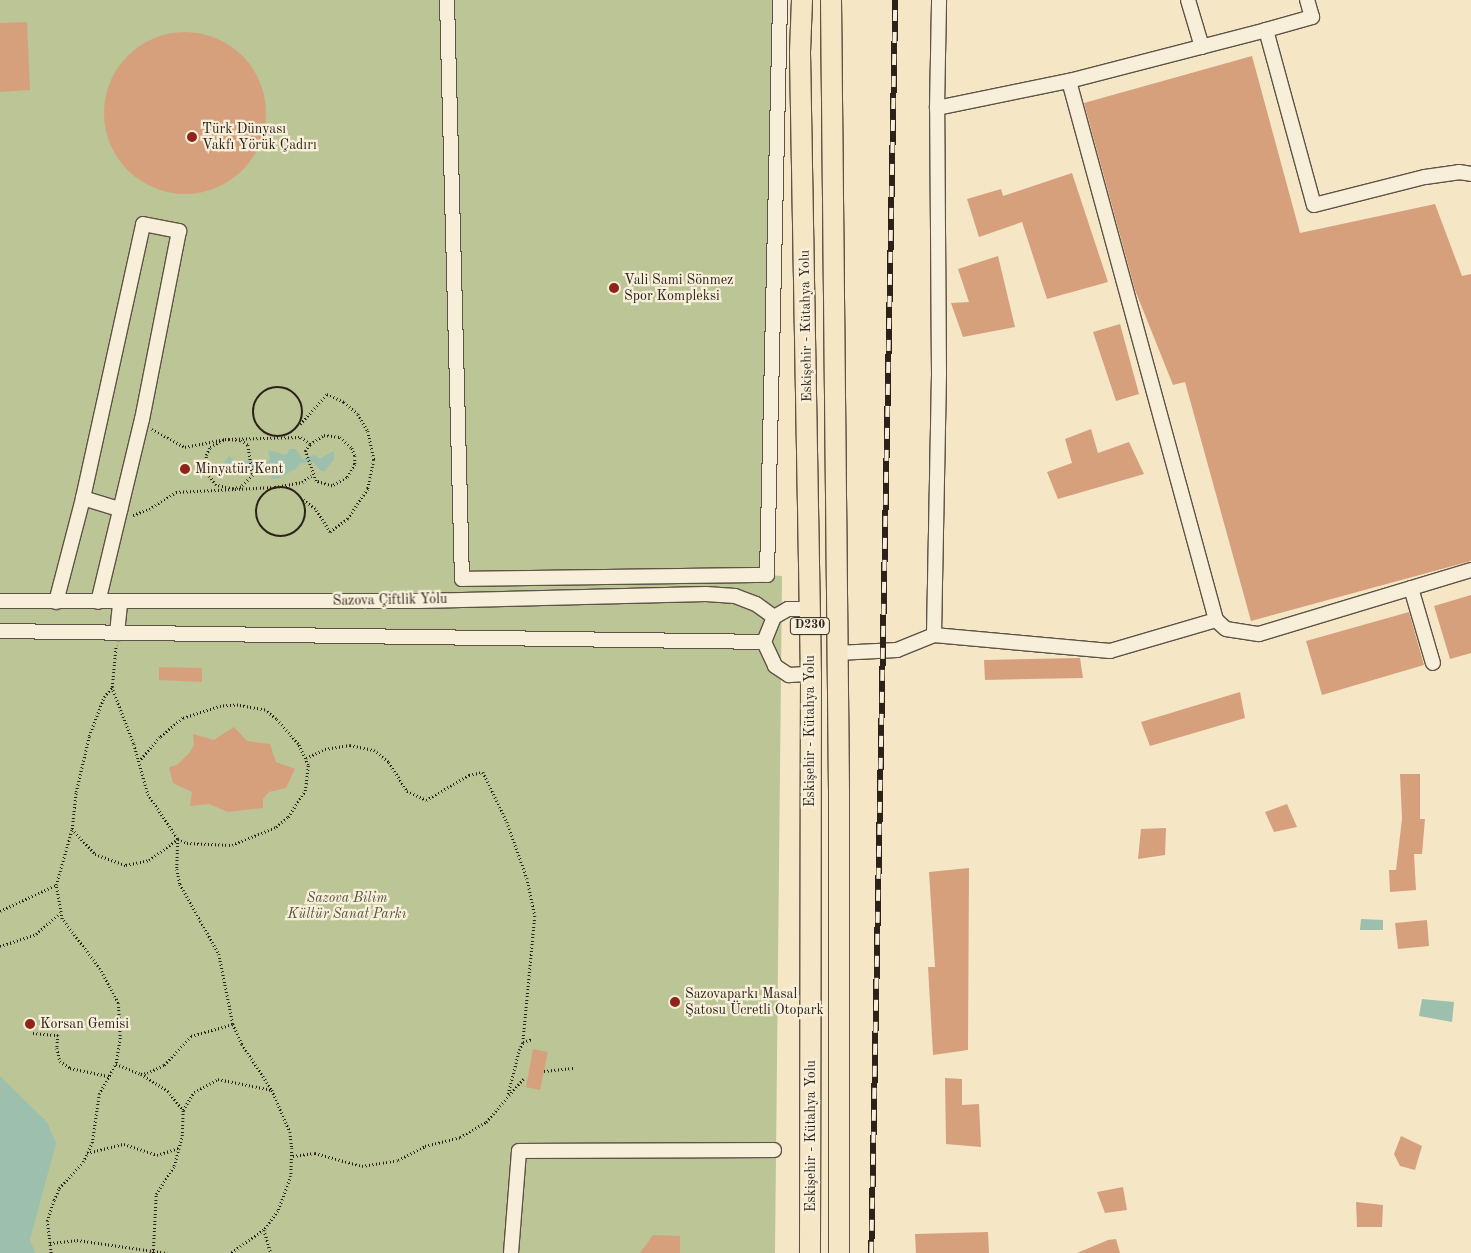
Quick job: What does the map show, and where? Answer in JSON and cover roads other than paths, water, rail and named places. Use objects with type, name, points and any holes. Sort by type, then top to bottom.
[{"type":"highway","name":"Eskişehir - Kütahya Yolu","points":[[802,0],[800,53],[811,674],[810,1253]]},
{"type":"highway","name":"Eskişehir - Kütahya Yolu","points":[[831,0],[840,1253]]},
{"type":"street","points":[[447,0],[462,579],[767,575],[780,0]]},
{"type":"street","points":[[934,635],[939,374],[937,108],[939,0]]},
{"type":"street","points":[[1188,0],[1202,47]]},
{"type":"street","points":[[937,108],[1069,81],[1312,17],[1307,0]]},
{"type":"street","points":[[1266,30],[1314,205],[1425,177],[1459,172],[1471,174]]},
{"type":"street","points":[[1069,81],[1216,620],[1226,629],[1259,634],[1471,570]]},
{"type":"street","points":[[56,602],[83,498],[143,224],[179,231],[142,420],[98,602]]},
{"type":"street","points":[[83,498],[120,509]]},
{"type":"street","points":[[1411,588],[1433,663]]},
{"type":"street","name":"Sazova Çiftlik Yolu","points":[[0,601],[419,601],[706,594],[735,596],[756,604],[774,617]]},
{"type":"street","points":[[117,633],[120,602]]},
{"type":"street","points":[[810,609],[788,609],[774,617],[764,642],[775,666],[789,674],[811,674]]},
{"type":"street","points":[[837,653],[890,651],[934,635],[1110,650],[1216,620]]},
{"type":"street","points":[[0,631],[764,642]]},
{"type":"street","points":[[510,1253],[519,1152],[774,1150]]},
{"type":"railway","points":[[871,1253],[895,0]]},
{"type":"place","name":"Türk Dünyası Vakfı Yörük Çadırı","points":[[192,137]]},
{"type":"place","name":"Vali Sami Sönmez Spor Kompleksi","points":[[614,288]]},
{"type":"place","name":"Minyatür Kent","points":[[185,469]]},
{"type":"place","name":"Sazovaparkı Masal Şatosu Ücretli Otopark","points":[[675,1002]]},
{"type":"place","name":"Korsan Gemisi","points":[[30,1024]]},
{"type":"park label","name":"Sazova Bilim Kültür Sanat Parkı","points":[[347,906]]}]
